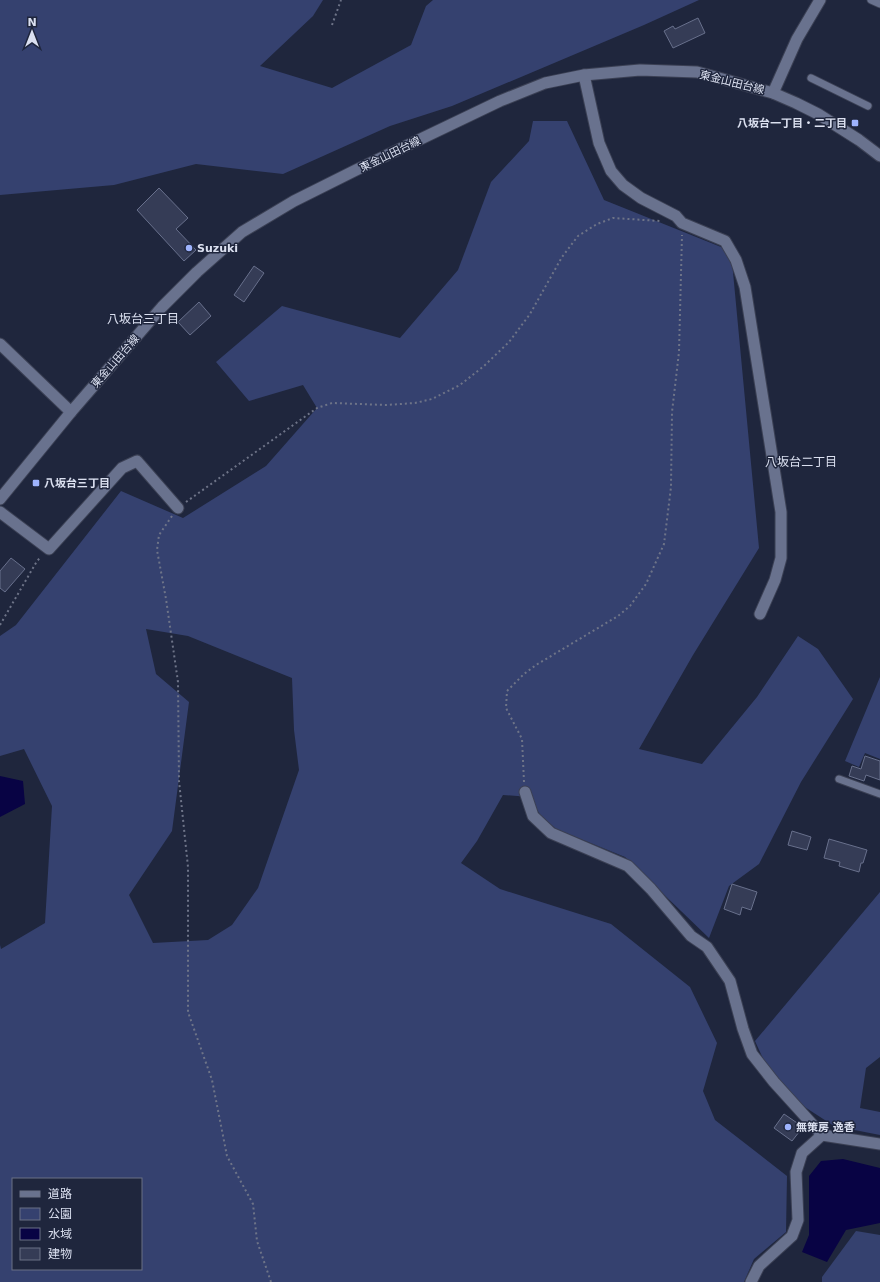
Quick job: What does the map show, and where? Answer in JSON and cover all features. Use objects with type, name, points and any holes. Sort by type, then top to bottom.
[{"type":"street","points":[[773,93],[797,39],[820,0]]},
{"type":"street","name":"東金山田台線","points":[[0,499],[71,412],[162,307],[197,272],[242,232],[294,201],[500,101],[545,83],[584,75],[640,70],[697,72],[773,93],[818,114],[859,140],[880,156]]},
{"type":"street","points":[[584,75],[599,143],[611,171],[623,185],[641,198],[676,216],[682,223],[725,241],[736,260],[745,287],[781,512],[781,558],[775,580],[760,614]]},
{"type":"street","points":[[0,344],[71,412]]},
{"type":"street","points":[[0,512],[49,549],[122,468],[137,461],[178,508]]},
{"type":"street","points":[[525,792],[533,816],[551,832],[628,866],[651,889],[691,936],[707,948],[730,981],[743,1029],[752,1054],[774,1082],[822,1135],[880,1144]]},
{"type":"street","points":[[751,1282],[759,1266],[792,1236],[798,1220],[796,1172],[802,1153],[822,1135]]},
{"type":"lane","points":[[811,78],[868,106]]},
{"type":"lane","points":[[839,779],[880,794]]},
{"type":"path","points":[[332,25],[341,0]]},
{"type":"path","points":[[271,1282],[257,1240],[253,1204],[227,1156],[212,1080],[188,1012],[188,867],[179,781],[178,682],[157,550],[159,535],[178,508],[317,408],[332,403],[386,405],[415,403],[432,399],[460,385],[484,366],[509,342],[530,314],[562,257],[578,236],[597,224],[613,218],[682,223],[679,352],[672,412],[671,487],[664,544],[646,584],[630,606],[618,616],[524,674],[507,691],[506,708],[522,739],[525,792]]},
{"type":"path","points":[[0,624],[37,561],[49,549]]},
{"type":"green space","points":[[0,0],[323,0],[313,16],[260,66],[332,88],[411,45],[426,6],[433,0],[699,0],[644,25],[452,106],[390,126],[283,174],[196,164],[114,185],[0,195]]},
{"type":"green space","points":[[533,121],[567,121],[604,200],[731,251],[759,548],[693,655],[639,749],[702,764],[757,697],[798,636],[818,649],[853,699],[801,782],[759,864],[729,886],[709,938],[625,857],[556,829],[540,815],[530,797],[503,795],[477,841],[461,863],[500,889],[611,924],[690,987],[717,1043],[703,1091],[715,1120],[787,1176],[786,1232],[754,1259],[744,1282],[0,1282],[0,945],[1,949],[45,923],[52,806],[24,749],[0,756],[0,636],[16,625],[121,491],[183,518],[266,466],[317,408],[303,385],[249,401],[216,362],[282,306],[400,338],[458,270],[491,182],[529,141]],"holes":[[[146,629],[188,636],[292,678],[294,730],[299,770],[258,888],[232,925],[208,940],[153,943],[129,895],[172,831],[189,702],[156,674]]]},
{"type":"green space","points":[[880,677],[880,759],[865,753],[859,767],[845,761]]},
{"type":"green space","points":[[880,892],[880,1057],[866,1068],[860,1108],[880,1112],[880,1135],[834,1126],[777,1089],[755,1041]]},
{"type":"green space","points":[[856,1231],[880,1235],[880,1282],[822,1282],[822,1277]]},
{"type":"water","points":[[0,776],[23,781],[25,804],[0,817]]},
{"type":"water","points":[[843,1159],[880,1168],[880,1223],[846,1230],[827,1262],[802,1252],[809,1235],[809,1176],[821,1161]]},
{"type":"building","points":[[698,18],[705,33],[673,48],[664,31],[673,26],[675,29]]},
{"type":"building","points":[[159,188],[188,218],[176,229],[196,250],[184,261],[137,210]]},
{"type":"building","points":[[254,266],[264,273],[244,302],[234,295]]},
{"type":"building","points":[[199,302],[211,316],[190,335],[178,322]]},
{"type":"building","points":[[11,558],[25,569],[5,592],[0,588],[0,571]]},
{"type":"building","points":[[865,756],[880,761],[880,780],[866,775],[864,781],[849,776],[852,766],[861,769]]},
{"type":"building","points":[[792,831],[811,837],[807,850],[788,845]]},
{"type":"building","points":[[829,839],[867,850],[859,872],[839,866],[840,862],[824,858]]},
{"type":"building","points":[[732,884],[757,892],[751,910],[742,907],[740,915],[724,909]]},
{"type":"building","name":"無策房 逸香","points":[[784,1114],[803,1127],[792,1141],[774,1128]]},
{"type":"place","name":"八坂台一丁目・二丁目","points":[[855,123]]},
{"type":"place","name":"Suzuki","points":[[189,248]]},
{"type":"place","name":"八坂台三丁目","points":[[36,483]]},
{"type":"place","name":"無策房 逸香","points":[[788,1127]]},
{"type":"district","name":"八坂台三丁目","points":[[143,319]]},
{"type":"district","name":"八坂台二丁目","points":[[801,462]]}]
